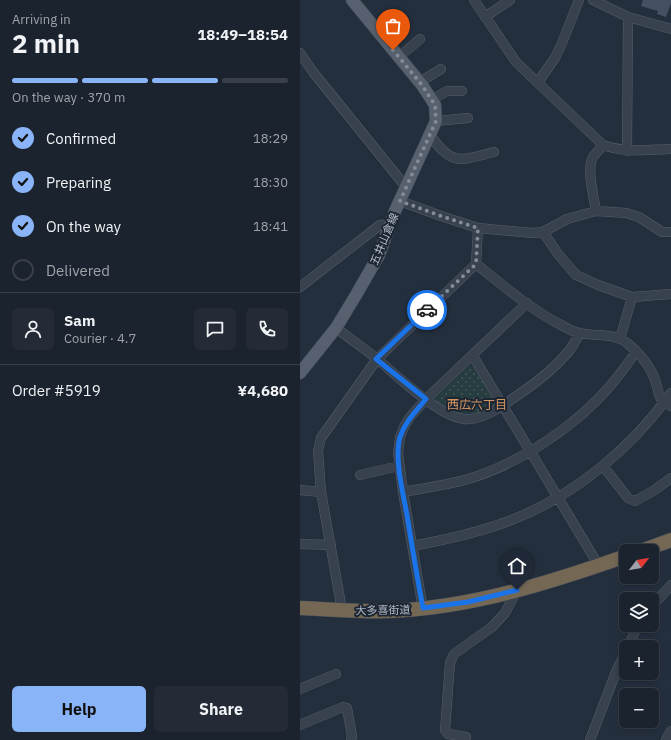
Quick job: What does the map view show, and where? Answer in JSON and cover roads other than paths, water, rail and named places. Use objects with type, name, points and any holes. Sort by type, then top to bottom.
[{"type":"highway","points":[[659,544],[671,540]]},
{"type":"highway","name":"大多喜街道","points":[[300,608],[386,611],[468,602],[572,575],[619,559]]},
{"type":"main road","points":[[352,0],[420,82],[435,105],[436,121]]},
{"type":"main road","name":"五井山倉線","points":[[300,373],[336,328],[379,255],[390,224],[436,121]]},
{"type":"street","points":[[474,0],[516,62],[603,145],[617,150],[627,151],[671,149]]},
{"type":"street","points":[[485,17],[510,0]]},
{"type":"street","points":[[538,82],[555,58],[579,0]]},
{"type":"street","points":[[593,0],[628,17],[671,30]]},
{"type":"street","points":[[627,151],[628,17]]},
{"type":"street","points":[[399,58],[420,39]]},
{"type":"street","points":[[300,53],[313,72],[406,187]]},
{"type":"street","points":[[420,82],[441,69]]},
{"type":"street","points":[[432,100],[447,91],[462,91]]},
{"type":"street","points":[[436,121],[468,118]]},
{"type":"street","points":[[430,135],[439,148],[449,156],[462,159],[494,152]]},
{"type":"street","points":[[596,211],[591,179],[591,167],[592,158],[603,145]]},
{"type":"street","points":[[400,201],[478,228],[532,233],[543,232],[567,219],[596,211],[626,213],[639,217],[662,232],[671,232]]},
{"type":"street","points":[[300,287],[380,225],[390,224]]},
{"type":"street","points":[[342,610],[321,492],[318,451],[321,438],[376,359],[476,264],[478,228]]},
{"type":"street","points":[[543,232],[558,254],[576,275],[598,286],[632,297],[671,294]]},
{"type":"street","points":[[476,264],[527,304],[558,323],[580,333],[606,336],[620,339],[627,343],[644,361],[658,386],[661,399],[668,404]]},
{"type":"street","points":[[620,339],[632,297]]},
{"type":"street","points":[[423,608],[399,466],[398,453],[400,438],[410,417],[426,399],[527,304]]},
{"type":"street","points":[[336,328],[447,414],[465,419],[485,415],[526,390],[548,372],[569,351],[580,333]]},
{"type":"street","points":[[403,492],[443,485],[469,478],[500,467],[531,452],[583,414],[610,387],[636,352]]},
{"type":"street","points":[[473,356],[599,566]]},
{"type":"street","points":[[412,546],[448,539],[509,521],[558,497],[603,466],[668,404],[671,393]]},
{"type":"street","points":[[360,474],[399,466]]},
{"type":"street","points":[[603,466],[628,498],[635,501],[653,491],[671,478]]},
{"type":"street","points":[[300,490],[321,492]]},
{"type":"street","points":[[300,544],[331,545]]},
{"type":"street","points":[[659,598],[671,585]]},
{"type":"street","points":[[466,736],[448,734],[445,730],[450,662],[454,654],[492,627],[505,613],[517,590]]},
{"type":"street","points":[[590,740],[619,666]]},
{"type":"street","points":[[300,689],[336,674]]},
{"type":"street","points":[[300,725],[343,707],[346,708],[352,736],[351,740]]},
{"type":"street","points":[[666,740],[671,731]]},
{"type":"district","name":"西広六丁目","points":[[477,404]]}]
